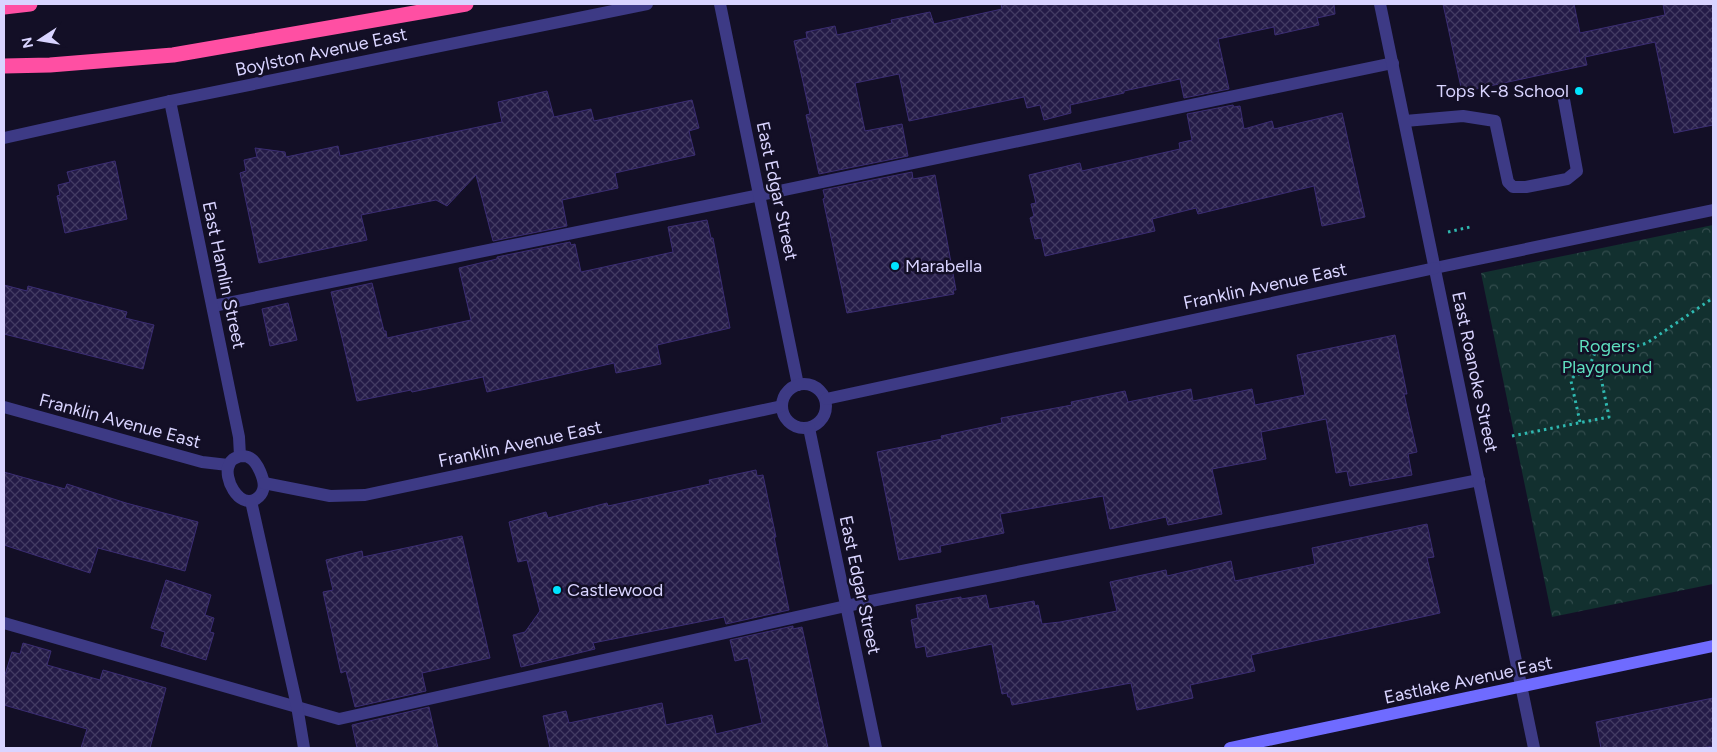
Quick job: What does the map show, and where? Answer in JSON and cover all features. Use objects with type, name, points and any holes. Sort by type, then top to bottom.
[{"type":"highway","points":[[4,7],[30,4]]},
{"type":"highway","points":[[4,66],[50,66],[173,55],[466,4]]},
{"type":"main road","name":"Eastlake Avenue East","points":[[1230,748],[1713,646]]},
{"type":"street","name":"Boylston Avenue East","points":[[4,138],[170,101],[647,4]]},
{"type":"street","name":"East Edgar Street","points":[[720,4],[798,385]]},
{"type":"street","name":"East Roanoke Street","points":[[1380,4],[1534,748]]},
{"type":"street","points":[[213,306],[760,195],[1393,63]]},
{"type":"street","points":[[1405,121],[1463,116],[1495,121],[1508,182],[1513,187],[1526,187],[1567,179],[1577,171],[1563,94]]},
{"type":"street","name":"East Hamlin Street","points":[[170,101],[213,306],[240,456]]},
{"type":"street","name":"Franklin Avenue East","points":[[826,400],[1435,268],[1713,210]]},
{"type":"street","points":[[803,384],[816,388],[826,400],[825,415],[815,426],[801,428],[788,422],[784,416],[782,406],[785,395],[798,385],[803,384]]},
{"type":"street","name":"Franklin Avenue East","points":[[264,483],[330,496],[365,494],[782,406]]},
{"type":"street","name":"Franklin Avenue East","points":[[4,407],[202,462],[228,466]]},
{"type":"street","name":"East Edgar Street","points":[[809,428],[876,748]]},
{"type":"street","points":[[240,456],[249,457],[255,462],[264,483],[263,491],[258,498],[251,501],[243,500],[236,495],[227,474],[228,466],[233,459],[240,456]]},
{"type":"street","points":[[4,623],[339,719],[846,606],[1479,480]]},
{"type":"street","points":[[251,501],[297,706],[304,748]]},
{"type":"path","points":[[1441,234],[1470,227]]},
{"type":"path","points":[[1580,422],[1571,382],[1574,376],[1584,372],[1589,366],[1595,353],[1602,349],[1634,347],[1647,342],[1713,298]]},
{"type":"path","points":[[1512,436],[1609,416],[1600,373],[1589,366]]},
{"type":"green space","name":"Rogers Playground","points":[[1713,225],[1713,584],[1552,617],[1481,273]]},
{"type":"building","points":[[1001,4],[1334,4],[1335,14],[1317,18],[1319,25],[1275,35],[1274,27],[1218,39],[1229,89],[1184,98],[1180,79],[1070,105],[1071,113],[1044,120],[1040,105],[1027,108],[1024,97],[909,121],[899,74],[855,83],[865,131],[902,124],[908,156],[819,174],[806,115],[810,114],[794,41],[807,38],[806,32],[835,26],[837,35],[892,23],[891,20],[930,12],[934,24],[1002,9]]},
{"type":"building","points":[[1443,4],[1574,4],[1580,33],[1665,15],[1663,4],[1713,4],[1713,125],[1674,133],[1655,42],[1585,57],[1587,65],[1462,92]]},
{"type":"building","points":[[547,91],[554,117],[591,109],[594,121],[692,100],[699,128],[689,131],[695,155],[615,173],[618,188],[562,200],[567,226],[493,241],[476,175],[447,206],[436,200],[361,215],[367,240],[259,263],[240,173],[246,171],[244,160],[257,157],[255,148],[285,152],[286,157],[338,146],[340,156],[502,122],[498,102]]},
{"type":"building","points":[[1233,105],[1234,107],[1240,106],[1244,129],[1272,121],[1274,129],[1342,113],[1365,217],[1322,226],[1314,186],[1198,214],[1196,208],[1152,219],[1155,231],[1045,256],[1041,238],[1035,239],[1030,218],[1034,216],[1031,204],[1036,203],[1029,175],[1080,163],[1082,171],[1180,149],[1179,143],[1192,140],[1187,114]]},
{"type":"building","points":[[115,161],[127,219],[65,233],[57,196],[60,195],[58,185],[70,182],[67,172]]},
{"type":"building","points":[[912,172],[913,179],[935,175],[956,290],[953,290],[954,294],[847,313],[823,199],[825,198],[823,190]]},
{"type":"building","points":[[707,220],[711,238],[713,238],[730,328],[657,345],[661,364],[616,373],[614,363],[487,392],[483,377],[357,401],[331,292],[372,283],[387,338],[471,320],[459,268],[497,259],[497,257],[570,242],[571,245],[575,244],[581,272],[673,252],[668,227]]},
{"type":"building","points":[[4,285],[27,291],[28,286],[127,312],[125,318],[154,325],[143,369],[4,334]]},
{"type":"building","points":[[288,303],[297,340],[270,346],[262,309]]},
{"type":"building","points":[[1395,335],[1407,394],[1404,394],[1417,452],[1408,454],[1412,475],[1350,486],[1347,471],[1336,473],[1326,419],[1261,432],[1266,459],[1212,469],[1222,514],[1168,525],[1166,517],[1110,529],[1103,496],[1000,514],[1004,533],[940,546],[941,552],[899,560],[877,452],[942,439],[941,436],[1002,423],[1001,418],[1072,405],[1071,402],[1125,391],[1128,402],[1191,389],[1193,401],[1252,389],[1255,405],[1305,395],[1297,355]]},
{"type":"building","points":[[756,470],[757,476],[763,475],[789,610],[726,624],[724,617],[593,643],[595,649],[521,667],[513,635],[525,632],[540,611],[527,560],[518,562],[509,522],[546,512],[548,518],[607,503],[608,506],[710,484],[709,480]]},
{"type":"building","points":[[4,472],[65,489],[67,484],[126,503],[198,522],[185,571],[98,548],[90,573],[4,545]]},
{"type":"building","points":[[1427,524],[1434,557],[1427,558],[1440,613],[1251,655],[1255,671],[1190,685],[1193,698],[1137,710],[1131,683],[1012,705],[1007,693],[1002,694],[992,644],[927,657],[925,646],[916,648],[911,620],[918,618],[916,605],[961,597],[961,599],[986,595],[989,609],[1034,601],[1035,606],[1038,605],[1042,624],[1060,622],[1117,611],[1110,582],[1166,570],[1167,576],[1231,561],[1235,581],[1315,564],[1312,548]]},
{"type":"building","points":[[462,536],[490,658],[422,673],[426,691],[355,707],[346,671],[341,673],[323,592],[333,590],[326,560],[362,551],[363,557]]},
{"type":"building","points":[[166,580],[211,595],[205,615],[214,618],[210,632],[214,633],[206,660],[161,646],[165,632],[151,628]]},
{"type":"building","points":[[793,626],[793,629],[802,627],[828,748],[550,748],[543,716],[566,711],[569,723],[662,703],[666,725],[712,715],[716,734],[762,723],[748,658],[735,661],[730,640]]},
{"type":"building","points":[[23,643],[51,651],[47,665],[100,680],[103,670],[166,688],[150,748],[81,748],[87,729],[4,705],[4,678],[12,652],[20,654]]},
{"type":"building","points":[[1713,698],[1713,746],[1702,748],[1601,748],[1596,722]]},
{"type":"building","points":[[429,707],[438,748],[357,748],[352,725]]},
{"type":"place","name":"Tops K-8 School","points":[[1579,91]]},
{"type":"place","name":"Marabella","points":[[895,266]]},
{"type":"place","name":"Castlewood","points":[[557,590]]}]
